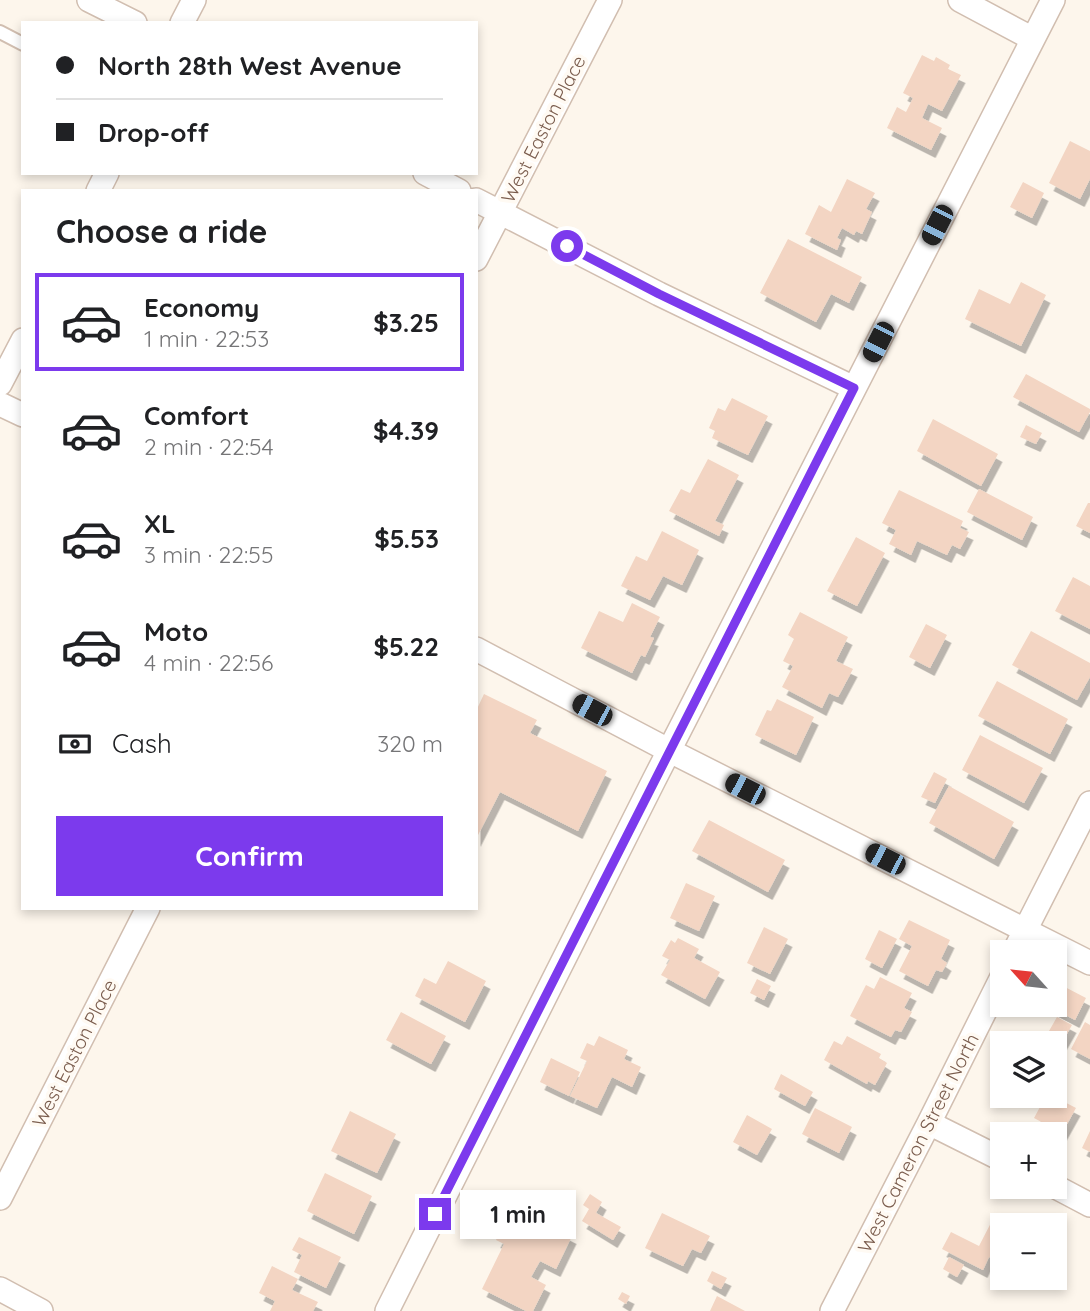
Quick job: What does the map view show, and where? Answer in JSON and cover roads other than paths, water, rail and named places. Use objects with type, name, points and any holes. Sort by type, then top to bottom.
[{"type":"street","points":[[89,0],[131,21]]},
{"type":"street","points":[[184,21],[194,0]]},
{"type":"street","name":"West Easton Place","points":[[478,255],[610,0]]},
{"type":"street","points":[[960,0],[1033,38]]},
{"type":"street","points":[[387,1311],[1052,0]]},
{"type":"street","points":[[429,175],[454,189]]},
{"type":"street","points":[[478,201],[659,294],[854,388]]},
{"type":"street","points":[[0,384],[21,345]]},
{"type":"street","points":[[0,404],[21,414]]},
{"type":"street","points":[[478,650],[670,751],[1090,963]]},
{"type":"street","points":[[1020,940],[1090,803]]},
{"type":"street","name":"West Easton Place","points":[[0,1198],[147,910]]},
{"type":"street","name":"West Cameron Street North","points":[[832,1311],[990,1001]]},
{"type":"street","points":[[929,1123],[990,1154]]},
{"type":"street","points":[[1067,1193],[1090,1205]]},
{"type":"street","points":[[0,1289],[41,1311]]},
{"type":"lane","points":[[0,32],[21,43]]}]
